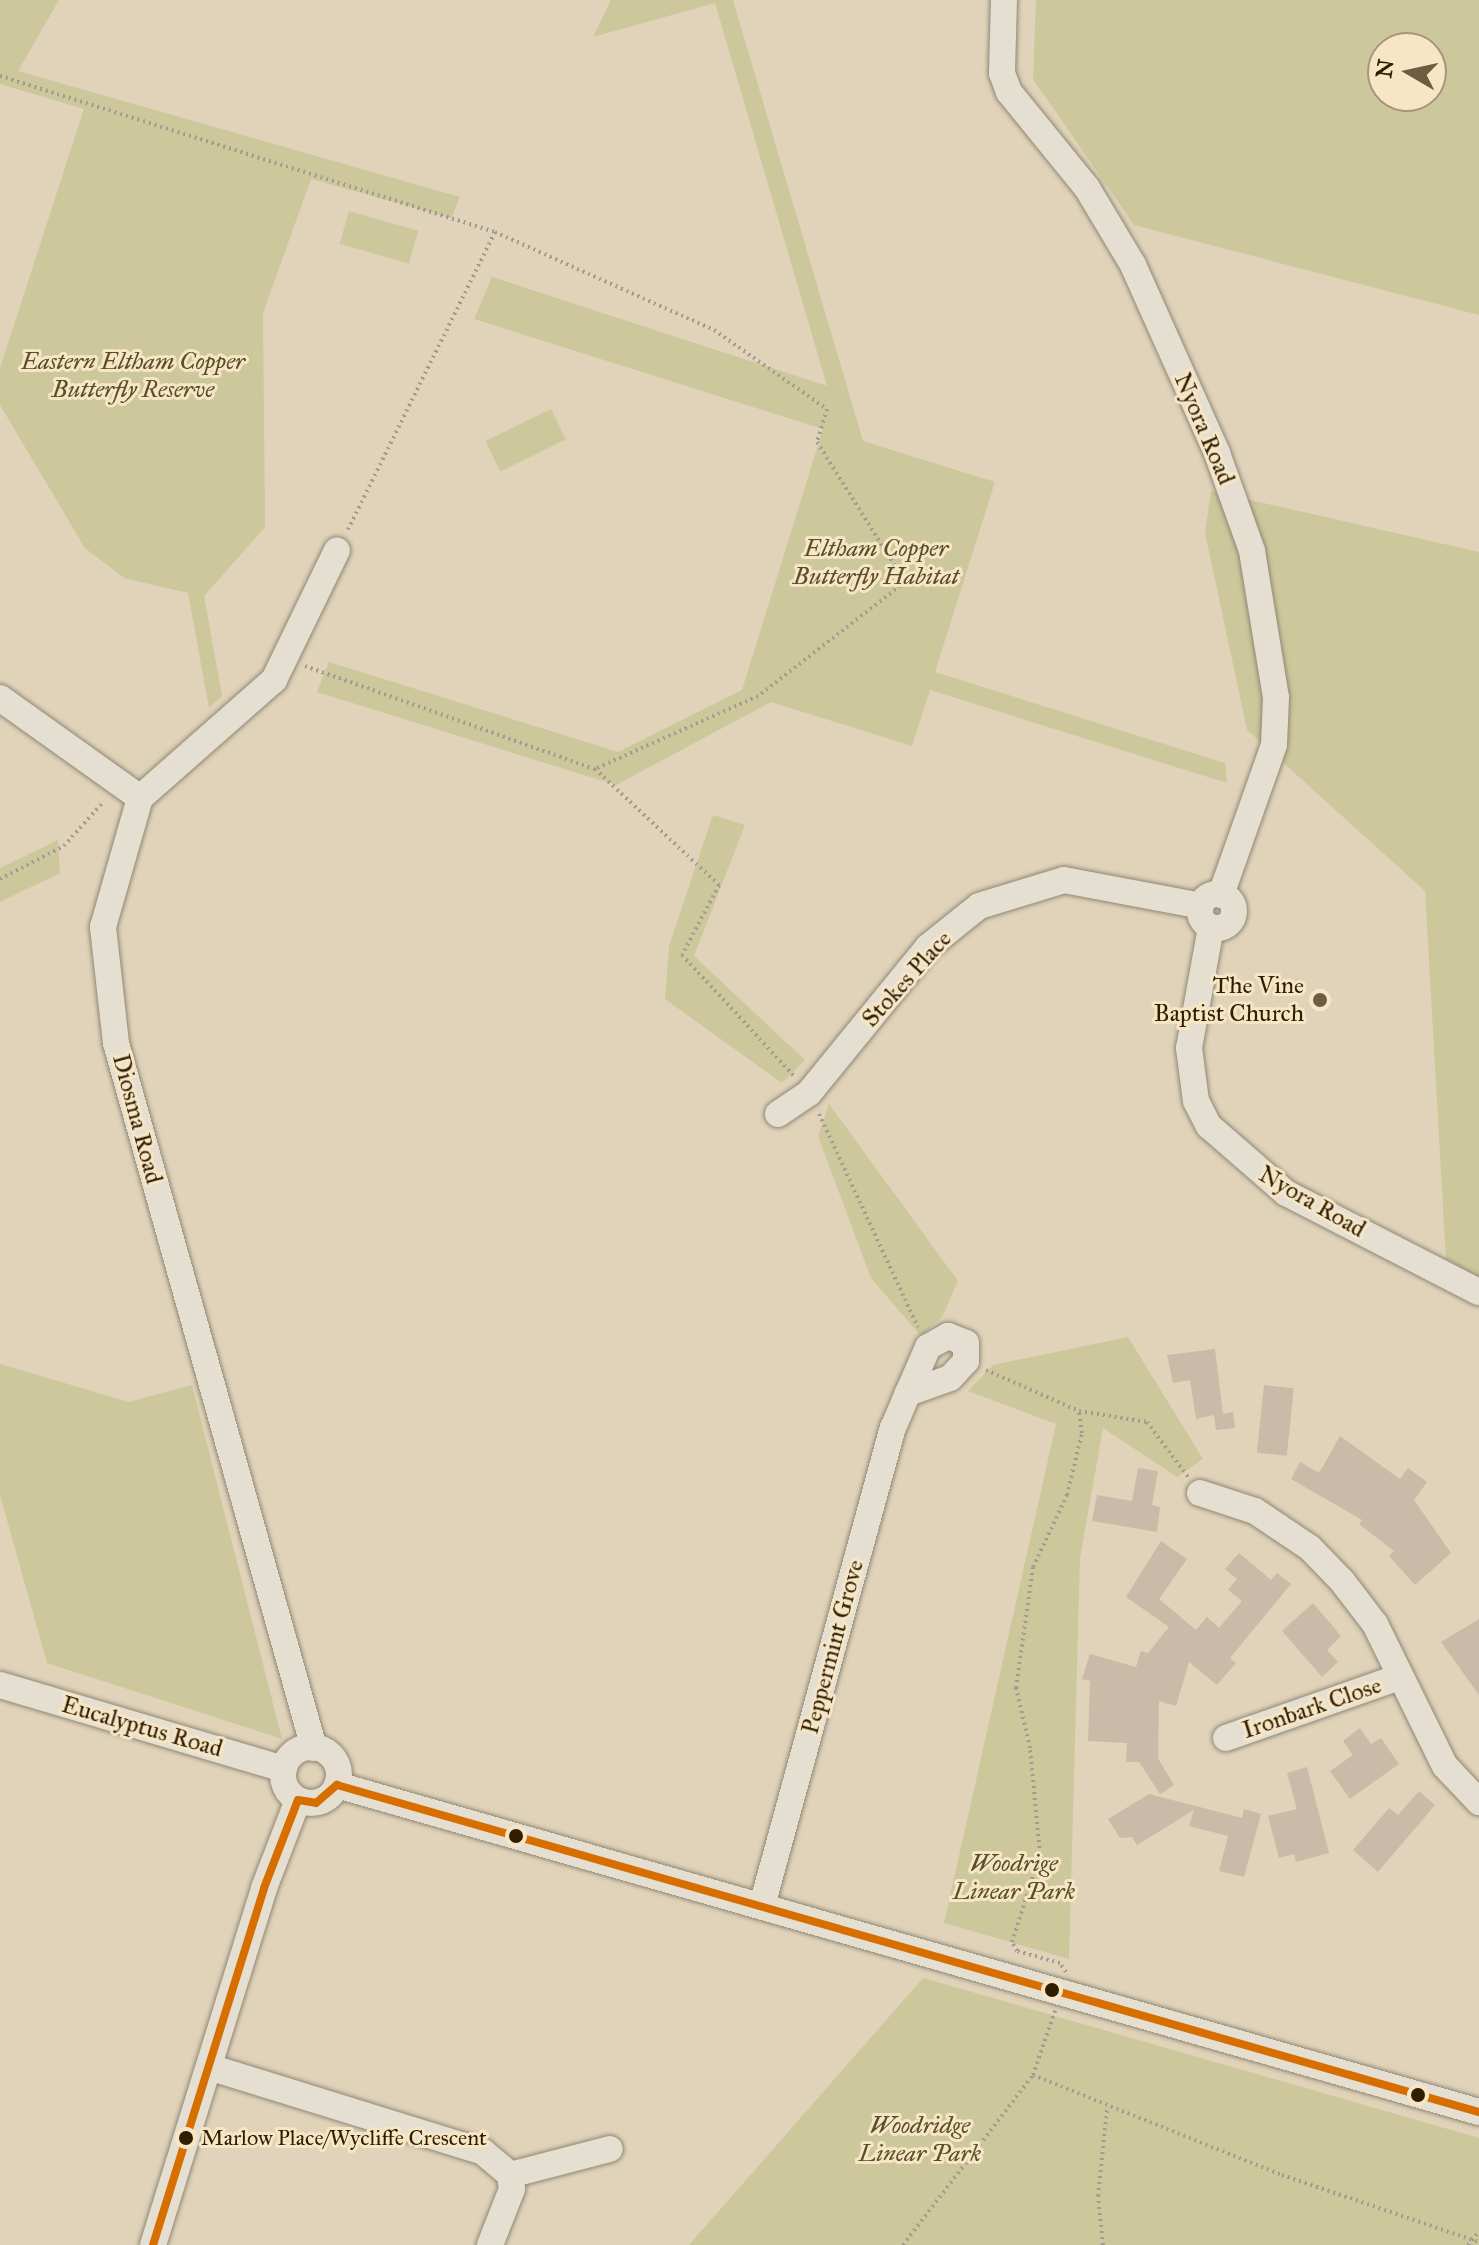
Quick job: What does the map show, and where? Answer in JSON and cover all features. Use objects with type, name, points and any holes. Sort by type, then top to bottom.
[{"type":"street","name":"Nyora Road","points":[[1004,0],[1002,73],[1009,92],[1087,188],[1133,265],[1217,453],[1252,551],[1276,697],[1274,745],[1211,909],[1189,1048],[1196,1101],[1209,1126],[1286,1193],[1479,1292]]},
{"type":"street","points":[[0,698],[140,798],[274,680],[337,550]]},
{"type":"street","name":"Diosma Road","points":[[140,798],[103,927],[116,1043],[314,1748]]},
{"type":"street","name":"Stokes Place","points":[[778,1114],[809,1093],[928,947],[979,906],[1064,880],[1211,909]]},
{"type":"street","points":[[908,1393],[950,1378],[966,1361],[966,1343],[948,1336],[928,1347]]},
{"type":"street","name":"Peppermint Grove","points":[[763,1902],[908,1393],[928,1347]]},
{"type":"street","points":[[1200,1493],[1255,1511],[1310,1548],[1375,1624],[1445,1766],[1479,1802]]},
{"type":"street","name":"Ironbark Close","points":[[1226,1738],[1399,1677]]},
{"type":"street","name":"Eucalyptus Road","points":[[0,1685],[284,1769]]},
{"type":"street","points":[[314,1748],[335,1761],[337,1785],[325,1799],[298,1800],[286,1786],[284,1769],[292,1755],[314,1748]]},
{"type":"street","points":[[337,1785],[763,1902],[1479,2112]]},
{"type":"street","points":[[153,2245],[298,1800]]},
{"type":"street","points":[[209,2067],[483,2152],[510,2175]]},
{"type":"street","points":[[510,2175],[610,2149]]},
{"type":"street","points":[[490,2245],[509,2206],[510,2175]]},
{"type":"path","points":[[0,76],[495,232],[714,330],[827,409],[817,442],[905,582],[758,696],[595,769]]},
{"type":"path","points":[[337,550],[495,232]]},
{"type":"path","points":[[284,659],[595,769],[719,885],[682,955],[809,1093],[928,1347]]},
{"type":"path","points":[[0,879],[64,846],[108,796],[140,798]]},
{"type":"path","points":[[966,1361],[1079,1411],[1147,1422],[1200,1493]]},
{"type":"path","points":[[903,2245],[1033,2075],[1061,1990],[1064,1967],[1021,1953],[1012,1942],[1040,1854],[1016,1672],[1033,1567],[1067,1495],[1082,1433],[1079,1411]]},
{"type":"path","points":[[1033,2075],[1107,2109],[1477,2240]]},
{"type":"path","points":[[1103,2245],[1098,2196],[1107,2109]]},
{"type":"path","points":[[1468,2245],[1477,2240],[1479,2232]]},
{"type":"green space","name":"Eastern Eltham Copper Butterfly Reserve","points":[[0,0],[59,0],[18,71],[460,197],[451,218],[311,179],[263,313],[265,527],[204,596],[222,696],[209,708],[188,593],[124,578],[85,548],[0,405],[0,368],[84,109],[0,84]]},
{"type":"green space","name":"Eltham Copper Butterfly Habitat","points":[[611,0],[733,0],[863,441],[995,482],[935,672],[1225,763],[1227,783],[930,690],[912,746],[771,702],[616,785],[317,692],[329,662],[618,752],[742,690],[823,429],[474,319],[492,277],[827,386],[715,3],[593,37]]},
{"type":"green space","points":[[1036,0],[1479,0],[1479,315],[1134,225],[1033,79]]},
{"type":"green space","points":[[349,211],[418,231],[409,264],[340,244]]},
{"type":"green space","points":[[551,409],[566,440],[500,472],[485,441]]},
{"type":"green space","points":[[1211,491],[1479,552],[1479,1277],[1446,1259],[1425,891],[1247,730],[1205,533]]},
{"type":"green space","points":[[713,815],[745,825],[694,956],[805,1060],[782,1083],[665,999],[669,946]]},
{"type":"green space","points":[[58,840],[60,873],[0,902],[0,868]]},
{"type":"green space","points":[[829,1104],[958,1281],[942,1317],[921,1336],[871,1278],[818,1136]]},
{"type":"green space","name":"Woodrige Linear Park","points":[[1128,1337],[1203,1459],[1177,1477],[1103,1428],[1080,1558],[1069,1959],[944,1923],[1056,1424],[968,1391],[993,1365]]},
{"type":"green space","points":[[0,1364],[129,1402],[192,1385],[282,1739],[47,1663],[0,1495]]},
{"type":"green space","name":"Woodridge Linear Park","points":[[923,1978],[1479,2138],[1479,2245],[689,2245]]},
{"type":"building","points":[[1215,1349],[1223,1414],[1233,1412],[1235,1428],[1216,1430],[1214,1415],[1196,1419],[1190,1380],[1173,1383],[1167,1355]]},
{"type":"building","points":[[1264,1385],[1294,1388],[1287,1456],[1257,1453]]},
{"type":"building","points":[[1340,1436],[1400,1479],[1408,1468],[1427,1482],[1414,1500],[1451,1553],[1415,1585],[1389,1556],[1394,1551],[1359,1524],[1362,1520],[1291,1479],[1300,1462],[1319,1473]]},
{"type":"building","points":[[1138,1468],[1158,1471],[1152,1505],[1160,1507],[1157,1532],[1092,1521],[1097,1495],[1132,1501]]},
{"type":"building","points":[[1161,1541],[1187,1559],[1159,1599],[1196,1630],[1207,1617],[1219,1628],[1242,1601],[1228,1590],[1237,1579],[1225,1569],[1239,1553],[1271,1580],[1277,1573],[1291,1584],[1230,1658],[1236,1663],[1217,1685],[1189,1662],[1176,1706],[1159,1701],[1158,1758],[1174,1785],[1160,1794],[1139,1762],[1126,1762],[1127,1743],[1088,1741],[1090,1681],[1082,1679],[1090,1654],[1136,1667],[1141,1651],[1148,1653],[1169,1627],[1126,1597]]},
{"type":"building","points":[[1313,1603],[1341,1636],[1327,1650],[1338,1662],[1322,1677],[1282,1631]]},
{"type":"building","points":[[1479,1619],[1479,1695],[1441,1642]]},
{"type":"building","points":[[1360,1728],[1371,1744],[1381,1738],[1399,1764],[1350,1799],[1330,1771],[1353,1755],[1343,1741]]},
{"type":"building","points":[[1307,1767],[1329,1853],[1296,1862],[1294,1854],[1279,1858],[1268,1816],[1297,1809],[1287,1773]]},
{"type":"building","points":[[1419,1791],[1435,1805],[1378,1872],[1353,1850],[1389,1808],[1398,1815]]},
{"type":"building","points":[[1149,1794],[1242,1818],[1244,1809],[1261,1814],[1244,1877],[1219,1871],[1228,1836],[1189,1826],[1194,1810],[1137,1845],[1132,1837],[1120,1838],[1108,1819]]},
{"type":"transit line","points":[[153,2245],[264,1888],[298,1800],[316,1803],[337,1785],[1479,2112]]},
{"type":"place","name":"The Vine Baptist Church","points":[[1320,1000]]},
{"type":"place","name":"Marlow Place/Wycliffe Crescent","points":[[186,2138]]}]
